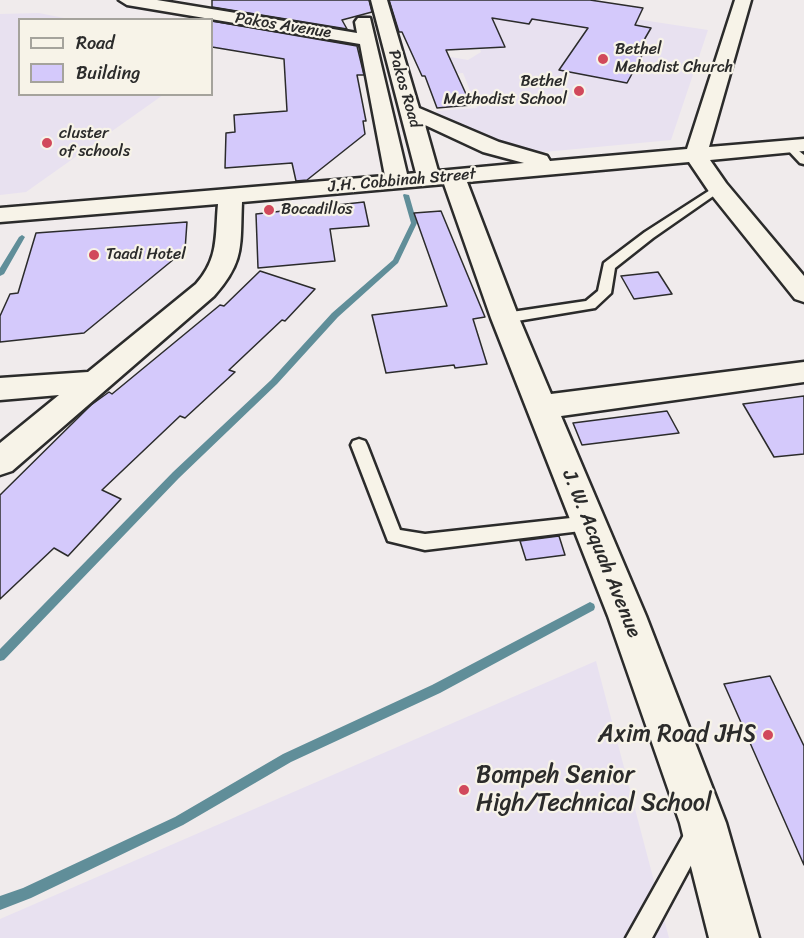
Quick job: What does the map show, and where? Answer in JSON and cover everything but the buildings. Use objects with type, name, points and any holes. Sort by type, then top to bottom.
[{"type":"street","name":"Pakos Avenue","points":[[127,0],[368,40]]},
{"type":"street","name":"Pakos Road","points":[[359,0],[397,180]]},
{"type":"street","name":"Pakos Road","points":[[379,0],[410,111],[441,177]]},
{"type":"street","points":[[743,0],[696,155],[718,188],[804,293]]},
{"type":"street","points":[[410,111],[491,147],[558,167]]},
{"type":"street","name":"J.H. Cobbinah Street","points":[[0,216],[696,155],[799,151]]},
{"type":"street","name":"J. W. Acquah Avenue","points":[[441,177],[505,318],[627,616],[703,824],[734,938]]},
{"type":"street","points":[[0,462],[205,290],[220,273],[227,252],[230,197]]},
{"type":"street","points":[[541,407],[804,372]]},
{"type":"street","points":[[0,390],[93,382]]},
{"type":"lane","points":[[505,318],[590,305],[604,293],[609,266],[649,235],[718,188]]},
{"type":"lane","points":[[358,445],[394,536],[425,542],[589,523]]},
{"type":"lane","points":[[638,938],[703,824]]},
{"type":"shaded area","name":"Bethel Methodist School","points":[[510,0],[708,30],[671,140],[534,153],[450,128],[436,111],[477,108],[463,73],[444,74],[433,54],[468,60],[481,52],[469,19]]},
{"type":"shaded area","name":"cluster of schools","points":[[39,13],[64,18],[18,18],[18,96],[162,96],[26,192],[0,195],[0,14]]},
{"type":"shaded area","name":"Bompeh Senior High/Technical School","points":[[596,661],[669,938],[0,938],[0,919]]},
{"type":"waterway","points":[[0,656],[176,475],[274,382],[335,315],[396,261],[414,223],[406,195]]},
{"type":"waterway","points":[[0,274],[22,237]]},
{"type":"waterway","points":[[0,903],[179,821],[287,758],[436,689],[590,607]]},
{"type":"place","name":"Bethel Mehodist Church","points":[[603,59]]},
{"type":"place","name":"Bethel Methodist School","points":[[579,91]]},
{"type":"place","name":"cluster of schools","points":[[47,143]]},
{"type":"place","name":"Bocadillos","points":[[269,210]]},
{"type":"place","name":"Taadi Hotel","points":[[94,255]]},
{"type":"place","name":"Axim Road JHS","points":[[768,735]]},
{"type":"place","name":"Bompeh Senior High/Technical School","points":[[464,790]]}]
